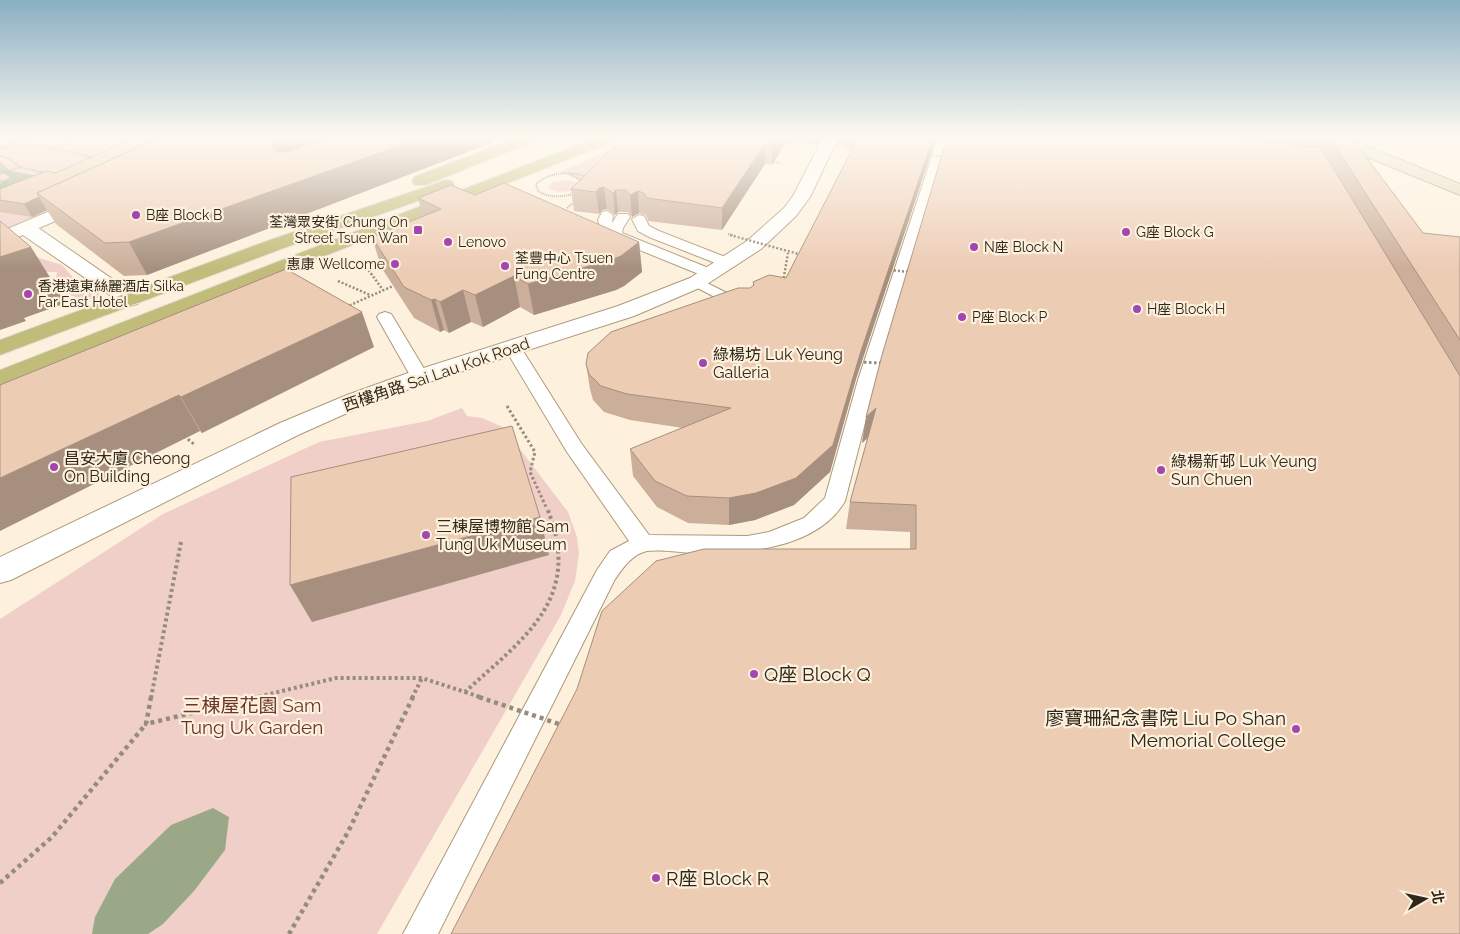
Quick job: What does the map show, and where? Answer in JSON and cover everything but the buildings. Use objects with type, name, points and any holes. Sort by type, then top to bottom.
[{"type":"main road","points":[[0,348],[376,208],[455,182]]},
{"type":"main road","points":[[0,378],[499,182]]},
{"type":"main road","points":[[1441,182],[1460,190]]},
{"type":"street","name":"西樓角路 Sai Lau Kok Road","points":[[0,571],[289,430],[356,400],[512,346],[626,311],[712,273],[768,234],[790,212],[812,182]]},
{"type":"street","points":[[0,239],[97,196]]},
{"type":"street","points":[[28,228],[130,300]]},
{"type":"lane","points":[[420,934],[605,576],[618,557],[643,543],[747,544],[773,539],[812,523],[835,501],[867,380],[929,182]]},
{"type":"lane","points":[[607,215],[605,220],[615,235],[712,273]]},
{"type":"lane","points":[[615,235],[616,228],[623,217]]},
{"type":"lane","points":[[639,219],[643,228],[712,273],[744,308]]},
{"type":"lane","points":[[385,318],[420,377]]},
{"type":"lane","points":[[512,346],[540,396],[582,461],[643,543]]},
{"type":"path","points":[[1,182],[7,183],[4,187],[12,188]]},
{"type":"path","points":[[540,182],[536,188],[541,193],[554,196],[578,192]]},
{"type":"path","points":[[583,182],[585,187]]},
{"type":"path","points":[[567,208],[580,198]]},
{"type":"path","points":[[728,234],[788,253],[808,257]]},
{"type":"path","points":[[781,286],[784,281],[788,253]]},
{"type":"path","points":[[383,290],[367,268],[385,260]]},
{"type":"path","points":[[890,270],[916,273]]},
{"type":"path","points":[[338,281],[370,296]]},
{"type":"path","points":[[340,309],[393,286]]},
{"type":"path","points":[[858,362],[883,363]]},
{"type":"path","points":[[465,692],[519,642],[543,615],[558,576],[559,546],[545,503],[530,472],[535,452],[507,406]]},
{"type":"path","points":[[181,434],[196,446]]},
{"type":"path","points":[[0,883],[52,837],[146,724],[181,542]]},
{"type":"path","points":[[146,724],[336,678],[422,678],[570,728]]},
{"type":"path","points":[[289,934],[348,832],[422,678]]},
{"type":"green space","points":[[0,182],[113,182],[83,199],[0,232]]},
{"type":"green space","points":[[553,182],[579,183],[572,191],[557,192],[548,188]]},
{"type":"green space","points":[[33,256],[62,265],[76,281],[103,287],[98,298],[87,300],[54,291],[57,272],[35,272]]},
{"type":"green space","name":"三棟屋花園 Sam Tung Uk Garden","points":[[462,408],[467,416],[482,418],[503,427],[568,512],[577,537],[579,554],[575,581],[561,615],[377,934],[0,934],[0,619],[163,514],[319,442],[427,421]]},
{"type":"shaded area","points":[[2,182],[25,182],[0,193],[0,183]]},
{"type":"shaded area","points":[[213,808],[229,817],[225,850],[194,891],[163,924],[148,934],[92,934],[95,917],[115,879],[171,825]]},
{"type":"place","name":"B座 Block B","points":[[136,215]]},
{"type":"place","name":"荃灣眾安街 Chung On Street Tsuen Wan","points":[[418,230]]},
{"type":"place","name":"G座 Block G","points":[[1126,232]]},
{"type":"place","name":"Lenovo","points":[[448,242]]},
{"type":"place","name":"N座 Block N","points":[[974,247]]},
{"type":"place","name":"惠康 Wellcome","points":[[395,264]]},
{"type":"place","name":"荃豐中心 Tsuen Fung Centre","points":[[505,266]]},
{"type":"place","name":"香港遠東絲麗酒店 Silka Far East Hotel","points":[[28,294]]},
{"type":"place","name":"H座 Block H","points":[[1137,309]]},
{"type":"place","name":"P座 Block P","points":[[962,317]]},
{"type":"place","name":"綠楊坊 Luk Yeung Galleria","points":[[703,363]]},
{"type":"place","name":"昌安大廈 Cheong On Building","points":[[54,467]]},
{"type":"place","name":"綠楊新邨 Luk Yeung Sun Chuen","points":[[1161,470]]},
{"type":"place","name":"三棟屋博物館 Sam Tung Uk Museum","points":[[426,535]]},
{"type":"place","name":"Q座 Block Q","points":[[754,674]]},
{"type":"place","name":"廖寶珊紀念書院 Liu Po Shan Memorial College","points":[[1296,729]]},
{"type":"place","name":"R座 Block R","points":[[656,878]]}]
